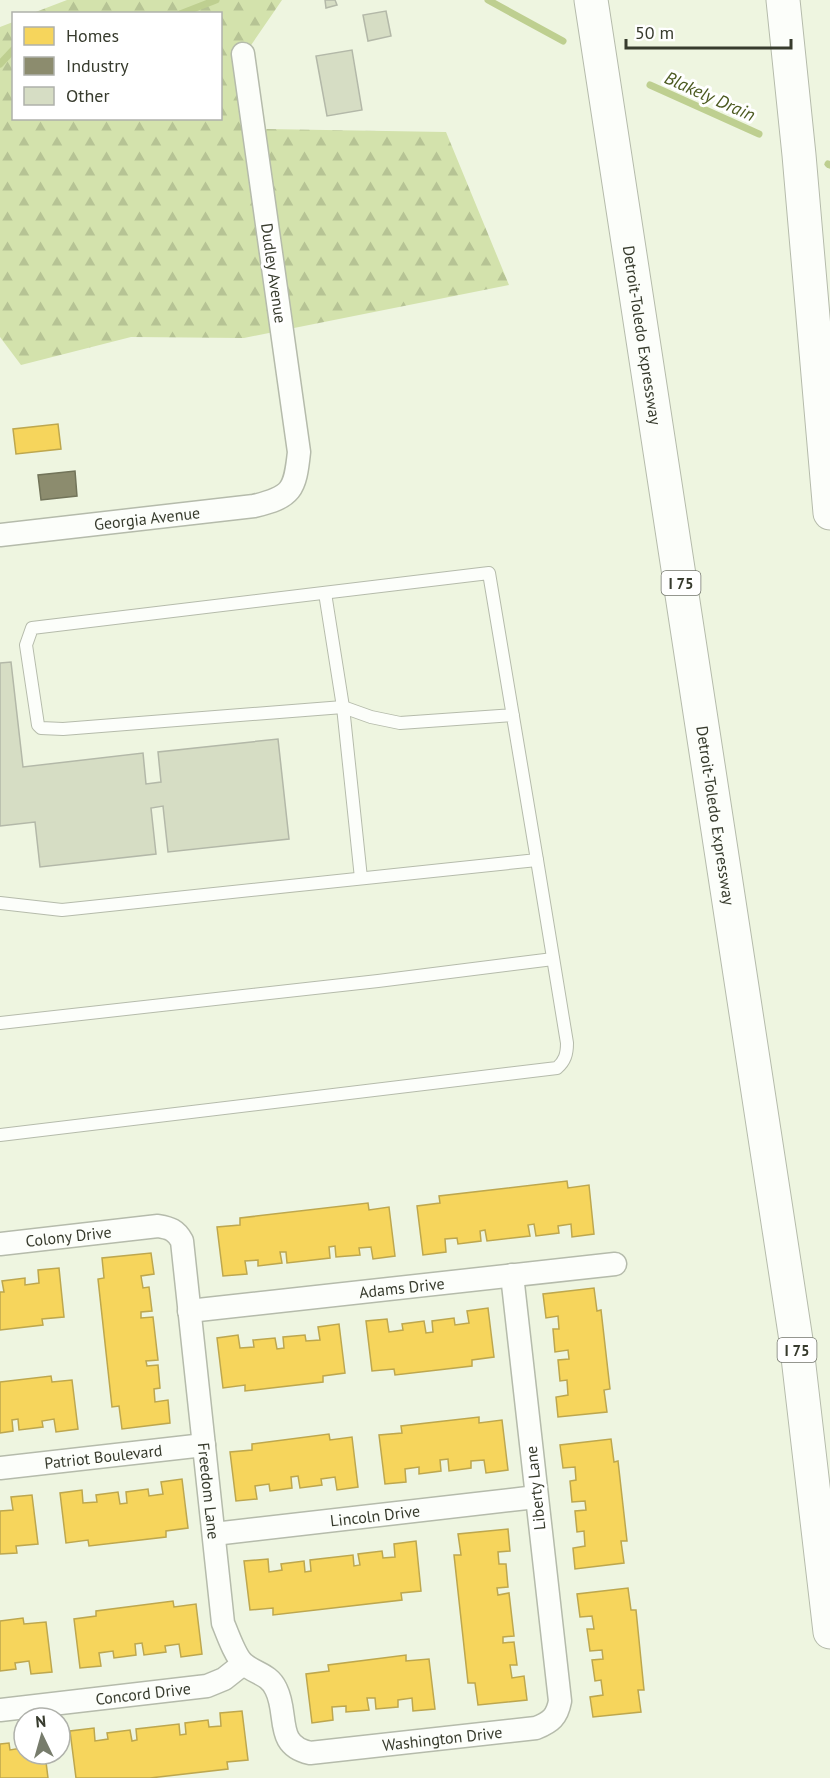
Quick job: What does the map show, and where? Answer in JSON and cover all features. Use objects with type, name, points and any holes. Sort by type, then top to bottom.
[{"type":"highway","name":"Detroit-Toledo Expressway","points":[[591,0],[796,1341],[830,1632]]},
{"type":"highway","points":[[783,0],[800,162],[830,513]]},
{"type":"street","name":"Dudley Avenue","points":[[243,54],[299,452],[297,473],[291,490]]},
{"type":"street","name":"Georgia Avenue","points":[[0,535],[254,506],[276,500],[291,490]]},
{"type":"street","name":"Freedom Lane","points":[[138,1228],[158,1226],[177,1232],[182,1241],[223,1623],[243,1664]]},
{"type":"street","name":"Colony Drive","points":[[0,1244],[138,1228]]},
{"type":"street","name":"Adams Drive","points":[[189,1311],[615,1264]]},
{"type":"street","name":"Liberty Lane","points":[[512,1275],[560,1701]]},
{"type":"street","name":"Patriot Boulevard","points":[[0,1468],[204,1446]]},
{"type":"street","name":"Lincoln Drive","points":[[214,1534],[536,1497]]},
{"type":"street","name":"Washington Drive","points":[[243,1664],[264,1674],[273,1682],[281,1698],[289,1743],[302,1752],[310,1753],[536,1728],[547,1724],[555,1717],[560,1701]]},
{"type":"street","name":"Concord Drive","points":[[0,1710],[207,1686],[225,1679],[243,1664]]},
{"type":"lane","points":[[0,1135],[557,1068],[563,1062],[567,1052],[567,1043],[513,715],[489,573],[32,628],[26,645],[38,725],[41,728],[63,729],[343,707],[371,717],[400,723],[513,715]]},
{"type":"lane","points":[[326,592],[343,707],[361,878]]},
{"type":"lane","points":[[0,903],[62,910],[537,860]]},
{"type":"lane","points":[[0,1023],[553,959]]},
{"type":"green space","points":[[67,0],[282,0],[247,51],[266,129],[446,132],[509,285],[244,338],[131,337],[21,365],[0,337],[0,27],[12,22],[12,120],[222,120],[222,12],[36,12]]},
{"type":"building: Homes","points":[[58,424],[61,449],[16,454],[13,429]]},
{"type":"building: Homes","points":[[567,1181],[568,1188],[589,1185],[594,1234],[572,1237],[571,1224],[558,1226],[559,1233],[536,1236],[534,1224],[528,1225],[530,1236],[487,1241],[485,1230],[480,1231],[481,1241],[458,1244],[457,1238],[445,1239],[446,1252],[423,1255],[417,1206],[440,1203],[439,1196]]},
{"type":"building: Homes","points":[[368,1203],[369,1210],[389,1207],[395,1256],[373,1259],[371,1247],[359,1248],[360,1255],[336,1257],[335,1246],[329,1247],[330,1258],[287,1263],[286,1252],[280,1252],[282,1263],[258,1266],[258,1260],[245,1261],[247,1274],[223,1276],[217,1227],[240,1225],[240,1218]]},
{"type":"building: Homes","points":[[151,1253],[154,1274],[141,1276],[143,1288],[149,1287],[152,1311],[141,1312],[141,1318],[153,1317],[158,1360],[146,1361],[147,1366],[158,1365],[160,1388],[154,1389],[155,1402],[168,1400],[170,1423],[122,1429],[119,1406],[112,1407],[98,1279],[104,1278],[102,1258]]},
{"type":"building: Homes","points":[[59,1268],[64,1317],[42,1319],[43,1325],[0,1330],[0,1292],[4,1292],[2,1281],[25,1278],[25,1285],[39,1283],[38,1270]]},
{"type":"building: Homes","points":[[594,1288],[597,1311],[601,1310],[610,1389],[604,1390],[607,1412],[558,1417],[556,1397],[568,1395],[567,1380],[560,1381],[558,1360],[569,1359],[568,1350],[555,1352],[553,1329],[559,1329],[558,1316],[546,1318],[543,1294]]},
{"type":"building: Homes","points":[[488,1308],[494,1357],[472,1360],[472,1366],[395,1375],[394,1369],[372,1371],[366,1321],[387,1319],[389,1332],[403,1330],[402,1324],[424,1321],[426,1333],[433,1332],[432,1321],[454,1318],[455,1325],[469,1323],[467,1311]]},
{"type":"building: Homes","points":[[339,1324],[345,1373],[323,1376],[323,1382],[245,1391],[245,1385],[223,1388],[217,1338],[238,1335],[240,1348],[254,1347],[253,1340],[275,1338],[277,1349],[284,1348],[283,1337],[305,1335],[306,1341],[320,1340],[318,1327]]},
{"type":"building: Homes","points":[[51,1376],[52,1382],[72,1380],[78,1429],[56,1432],[54,1419],[42,1421],[43,1427],[19,1430],[18,1419],[12,1420],[13,1431],[0,1433],[0,1382]]},
{"type":"building: Homes","points":[[479,1417],[479,1423],[502,1420],[508,1470],[486,1473],[484,1460],[471,1461],[471,1468],[449,1471],[448,1459],[440,1460],[441,1471],[419,1474],[419,1467],[405,1469],[406,1482],[385,1484],[379,1435],[402,1433],[401,1426]]},
{"type":"building: Homes","points":[[329,1434],[330,1440],[352,1437],[358,1487],[337,1490],[335,1477],[321,1479],[322,1485],[300,1488],[298,1476],[291,1477],[292,1488],[270,1491],[269,1484],[255,1486],[257,1499],[236,1501],[230,1452],[252,1450],[252,1444]]},
{"type":"building: Homes","points":[[611,1439],[614,1462],[618,1461],[627,1541],[621,1541],[624,1563],[575,1569],[573,1548],[585,1546],[584,1531],[577,1532],[575,1511],[586,1510],[585,1501],[572,1502],[570,1481],[576,1480],[575,1467],[563,1468],[560,1445]]},
{"type":"building: Homes","points":[[182,1479],[188,1528],[166,1531],[166,1537],[89,1546],[88,1540],[66,1543],[60,1493],[82,1490],[83,1503],[97,1502],[96,1495],[118,1492],[120,1504],[127,1503],[126,1492],[148,1489],[149,1496],[163,1494],[161,1482]]},
{"type":"building: Homes","points":[[32,1495],[38,1544],[16,1546],[17,1553],[0,1554],[0,1511],[13,1510],[11,1497]]},
{"type":"building: Homes","points":[[508,1529],[510,1551],[498,1552],[499,1564],[506,1564],[508,1587],[497,1588],[498,1595],[509,1593],[514,1636],[503,1637],[503,1643],[514,1642],[517,1665],[510,1665],[512,1678],[524,1676],[527,1700],[478,1705],[475,1683],[468,1683],[454,1555],[461,1555],[458,1534]]},
{"type":"building: Homes","points":[[416,1541],[421,1591],[401,1593],[402,1600],[273,1615],[273,1608],[250,1610],[244,1561],[268,1559],[269,1572],[282,1570],[281,1564],[304,1561],[305,1572],[311,1571],[310,1560],[353,1555],[354,1566],[360,1565],[358,1554],[382,1551],[383,1558],[395,1557],[394,1544]]},
{"type":"building: Homes","points":[[628,1588],[631,1610],[636,1610],[644,1690],[638,1690],[641,1712],[593,1717],[590,1697],[603,1695],[601,1680],[595,1681],[592,1660],[603,1659],[602,1650],[590,1651],[587,1629],[594,1629],[592,1616],[580,1617],[577,1594]]},
{"type":"building: Homes","points":[[173,1601],[174,1607],[196,1604],[202,1654],[181,1657],[179,1644],[165,1646],[166,1652],[144,1655],[142,1643],[135,1644],[136,1655],[114,1658],[113,1651],[99,1653],[101,1666],[80,1668],[74,1619],[96,1616],[96,1611]]},
{"type":"building: Homes","points":[[23,1618],[24,1624],[46,1622],[52,1672],[31,1674],[29,1661],[15,1663],[16,1669],[0,1671],[0,1621]]},
{"type":"building: Homes","points":[[406,1655],[406,1661],[429,1659],[435,1709],[413,1711],[412,1698],[398,1700],[398,1707],[376,1709],[375,1698],[367,1698],[369,1710],[346,1712],[346,1706],[332,1707],[333,1720],[312,1723],[306,1674],[329,1671],[328,1665]]},
{"type":"building: Homes","points":[[242,1711],[248,1760],[227,1762],[228,1769],[150,1778],[76,1778],[72,1731],[94,1728],[95,1741],[108,1739],[107,1733],[130,1730],[132,1741],[137,1740],[136,1729],[179,1724],[180,1735],[186,1734],[185,1723],[208,1720],[209,1727],[221,1726],[220,1713]]},
{"type":"building: Homes","points":[[9,1743],[10,1750],[12,1750],[12,1766],[46,1766],[48,1778],[0,1778],[0,1744]]},
{"type":"building: Industry","points":[[75,471],[77,496],[41,500],[38,475]]},
{"type":"building: Other","points":[[325,0],[335,0],[337,5],[326,8]]},
{"type":"building: Other","points":[[386,11],[391,36],[368,41],[363,15]]},
{"type":"building: Other","points":[[352,50],[362,110],[327,116],[316,56]]},
{"type":"building: Other","points":[[11,662],[23,767],[143,753],[146,784],[161,782],[158,752],[278,739],[289,839],[168,852],[163,806],[151,808],[156,854],[40,867],[35,822],[0,826],[0,663]]},
{"type":"waterway","name":"Blakely Drain","points":[[185,12],[216,0]]},
{"type":"waterway","name":"Blakely Drain","points":[[488,0],[563,41]]},
{"type":"waterway","name":"Blakely Drain","points":[[0,64],[12,51]]},
{"type":"waterway","name":"Blakely Drain","points":[[650,85],[759,134]]}]
